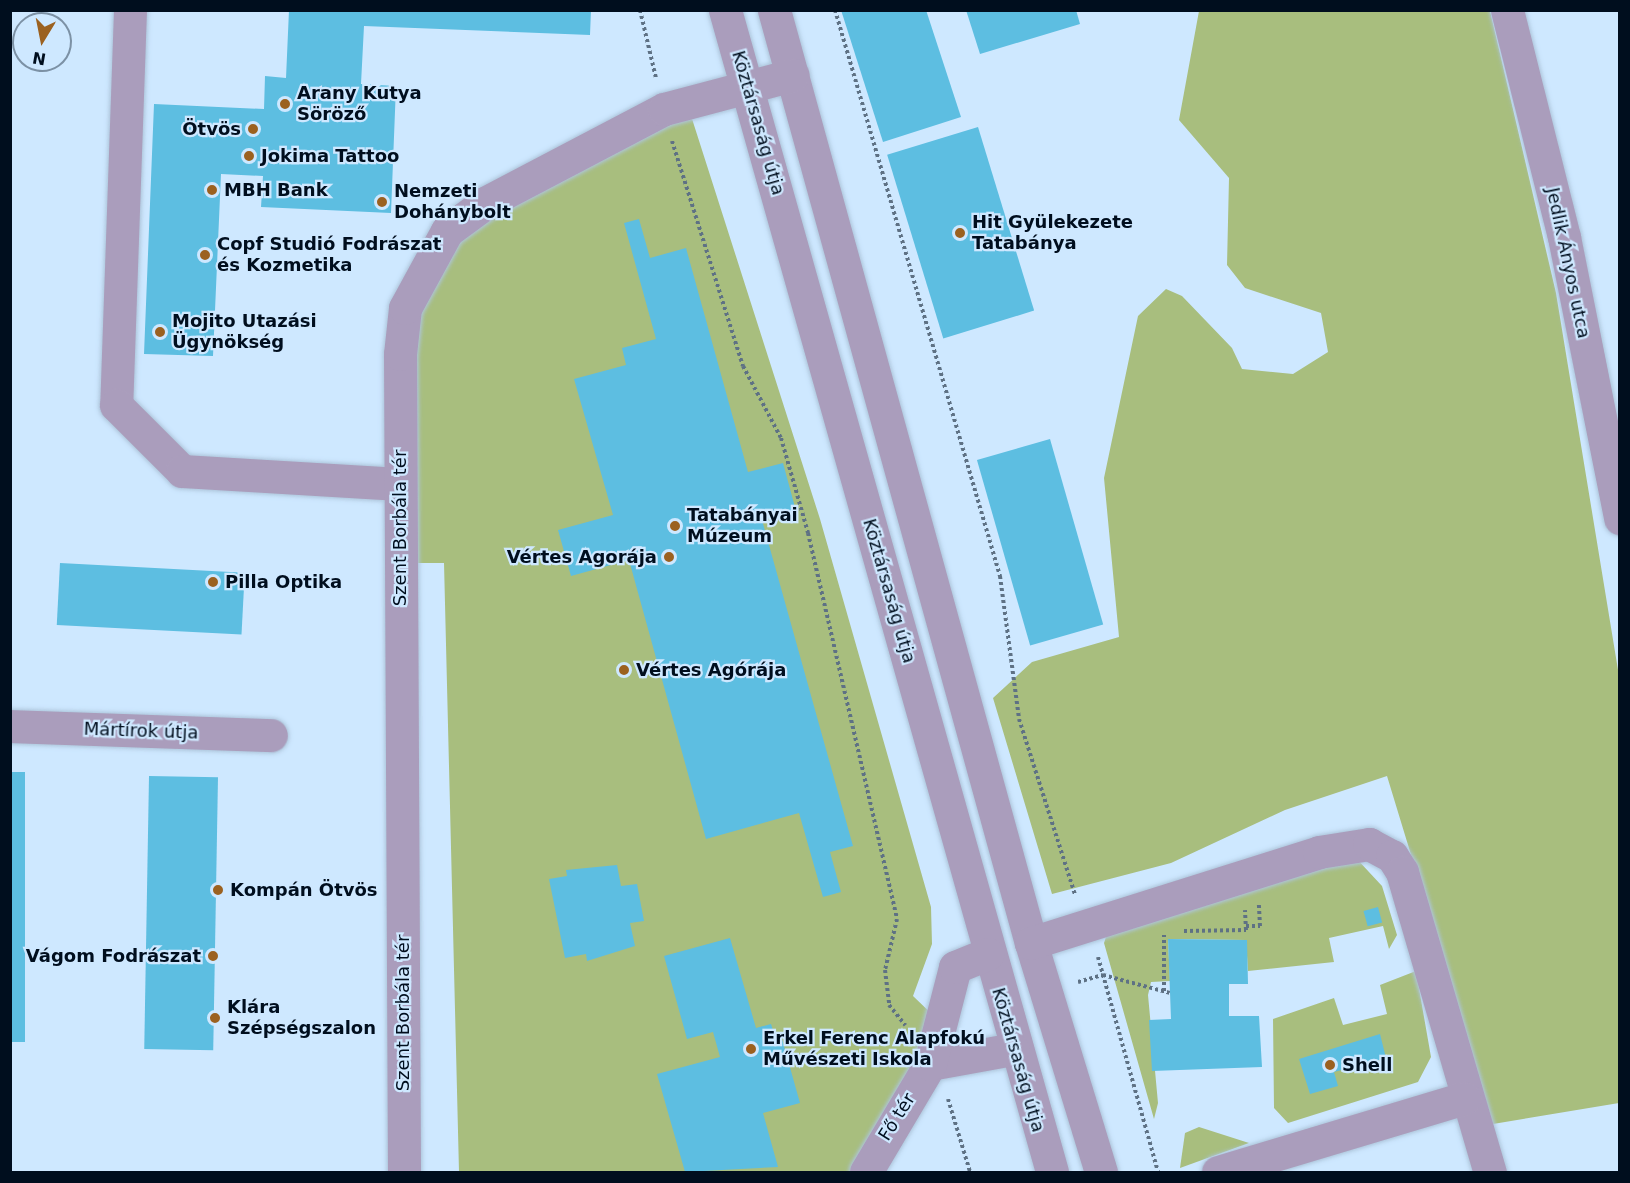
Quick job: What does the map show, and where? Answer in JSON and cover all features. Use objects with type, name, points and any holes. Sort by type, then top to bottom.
[{"type":"street","points":[[129,10],[116,405],[182,471],[400,484]]},
{"type":"street","name":"Köztársaság útja","points":[[724,10],[748,86],[1013,1049],[1052,1173]]},
{"type":"street","points":[[774,10],[1031,944],[1101,1173]]},
{"type":"street","name":"Jedlik Ányos utca","points":[[1507,10],[1564,237],[1620,518]]},
{"type":"street","name":"Szent Borbála tér","points":[[404,1173],[400,484],[405,308],[447,231],[485,203],[664,109],[793,75]]},
{"type":"street","name":"Mártírok útja","points":[[20,727],[271,735]]},
{"type":"street","points":[[1031,944],[1319,852],[1369,844],[1392,856],[1402,872],[1464,1098],[1490,1173]]},
{"type":"street","name":"Fő tér","points":[[866,1173],[930,1064],[955,967],[988,954]]},
{"type":"street","points":[[930,1064],[1013,1049]]},
{"type":"street","points":[[1218,1173],[1274,1164],[1464,1098]]},
{"type":"path","points":[[640,10],[664,109],[743,366],[781,438],[808,533],[897,919],[885,970],[889,1005],[930,1064],[955,1113],[970,1173]]},
{"type":"path","points":[[835,10],[1000,576],[1019,718],[1103,975],[1158,1173]]},
{"type":"path","points":[[1246,926],[1260,926],[1259,895]]},
{"type":"path","points":[[1164,991],[1164,932],[1246,930],[1245,904],[1259,904]]},
{"type":"path","points":[[1103,975],[1170,993]]},
{"type":"green space","points":[[1199,11],[1490,11],[1556,293],[1619,676],[1619,1103],[1493,1124],[1387,776],[1285,810],[1171,863],[1052,894],[993,698],[1032,662],[1119,637],[1104,478],[1138,316],[1166,289],[1182,296],[1232,348],[1242,369],[1293,374],[1328,352],[1321,313],[1245,288],[1227,265],[1229,178],[1179,120]]},
{"type":"green space","points":[[686,100],[820,519],[931,907],[932,944],[913,996],[938,1020],[866,1172],[459,1172],[444,563],[400,563],[400,365],[447,231]]},
{"type":"green space","points":[[1355,857],[1382,886],[1397,935],[1389,949],[1383,926],[1329,938],[1334,962],[1248,971],[1246,940],[1168,939],[1170,981],[1151,982],[1148,995],[1158,1103],[1154,1119],[1104,943],[1108,931]]},
{"type":"green space","points":[[1416,971],[1431,1057],[1418,1082],[1288,1123],[1274,1108],[1273,1019],[1334,998],[1343,1025],[1387,1014],[1380,985]]},
{"type":"green space","points":[[1199,1127],[1249,1143],[1180,1168],[1185,1133]]},
{"type":"building","points":[[289,10],[591,10],[590,35],[364,26],[361,84],[396,86],[391,213],[261,207],[263,176],[221,174],[213,356],[144,354],[154,104],[264,109],[265,76],[286,78]]},
{"type":"building","points":[[841,10],[926,10],[961,117],[883,142]]},
{"type":"building","points":[[966,10],[1076,10],[1080,24],[980,54]]},
{"type":"building","name":"Hit Gyülekezete Tatabánya","points":[[978,127],[1034,311],[943,338],[887,155]]},
{"type":"building","name":"Vértes Agorája","points":[[639,219],[650,258],[686,248],[748,472],[783,463],[796,511],[762,520],[853,846],[830,852],[841,892],[823,897],[799,813],[706,839],[629,560],[571,576],[558,530],[613,515],[574,379],[626,365],[622,348],[656,339],[624,223]]},
{"type":"building","points":[[1050,439],[1103,625],[1030,645],[977,460]]},
{"type":"building","points":[[60,563],[245,573],[242,635],[57,625]]},
{"type":"building","points":[[10,772],[25,772],[25,1042],[10,1042]]},
{"type":"building","points":[[149,776],[218,777],[213,1050],[144,1049]]},
{"type":"building","points":[[617,865],[621,886],[637,884],[644,921],[630,923],[635,946],[587,961],[586,954],[565,958],[549,879],[567,876],[566,870]]},
{"type":"building","points":[[1378,907],[1382,922],[1368,926],[1364,911]]},
{"type":"building","name":"Erkel Ferenc Alapfokú Művészeti Iskola","points":[[730,938],[756,1028],[771,1024],[776,1040],[782,1039],[800,1103],[763,1113],[778,1167],[685,1172],[657,1074],[720,1057],[713,1032],[687,1039],[664,956]]},
{"type":"building","points":[[1168,939],[1247,940],[1248,984],[1229,984],[1229,1016],[1259,1016],[1262,1067],[1152,1071],[1149,1020],[1171,1019]]},
{"type":"building","name":"Shell","points":[[1380,1034],[1386,1058],[1334,1072],[1338,1086],[1310,1094],[1299,1059]]},
{"type":"place","name":"Arany Kutya Söröző","points":[[285,104]]},
{"type":"place","name":"Ötvös","points":[[253,129]]},
{"type":"place","name":"Jokima Tattoo","points":[[249,156]]},
{"type":"place","name":"MBH Bank","points":[[212,190]]},
{"type":"place","name":"Nemzeti Dohánybolt","points":[[382,202]]},
{"type":"place","name":"Hit Gyülekezete Tatabánya","points":[[960,233]]},
{"type":"place","name":"Copf Studió Fodrászat és Kozmetika","points":[[205,255]]},
{"type":"place","name":"Mojito Utazási Ügynökség","points":[[160,332]]},
{"type":"place","name":"Tatabányai Múzeum","points":[[675,526]]},
{"type":"place","name":"Vértes Agorája","points":[[669,557]]},
{"type":"place","name":"Pilla Optika","points":[[213,582]]},
{"type":"place","name":"Vértes Agórája","points":[[624,670]]},
{"type":"place","name":"Kompán Ötvös","points":[[218,890]]},
{"type":"place","name":"Vágom Fodrászat","points":[[213,956]]},
{"type":"place","name":"Klára Szépségszalon","points":[[215,1018]]},
{"type":"place","name":"Erkel Ferenc Alapfokú Művészeti Iskola","points":[[751,1049]]},
{"type":"place","name":"Shell","points":[[1330,1065]]}]
